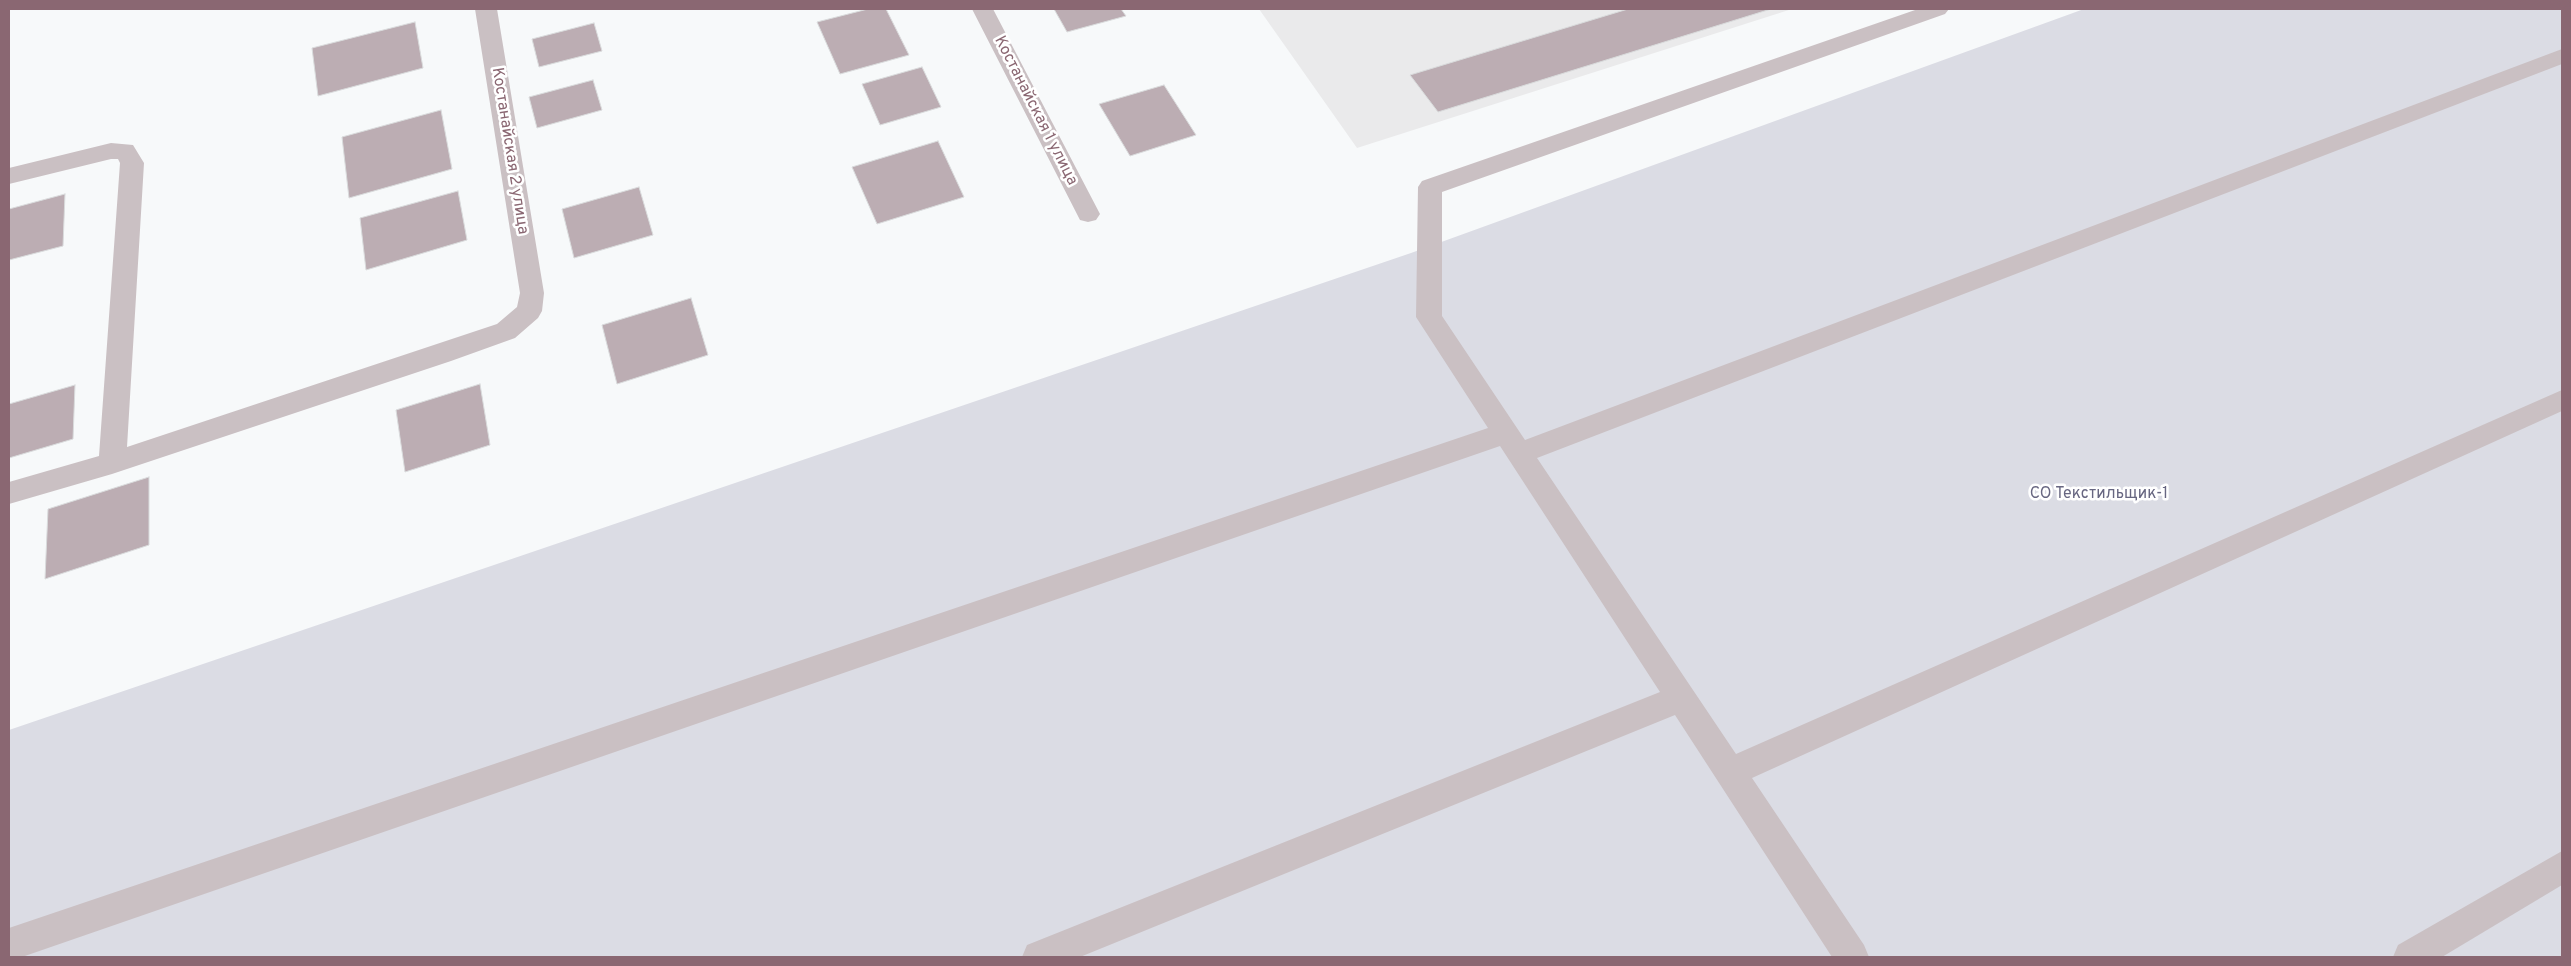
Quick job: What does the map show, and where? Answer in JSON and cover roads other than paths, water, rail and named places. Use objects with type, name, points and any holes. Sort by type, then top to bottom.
[{"type":"street","name":"Костанайская 2 улица","points":[[112,463],[506,331],[529,310],[532,292],[486,9]]},
{"type":"street","name":"Костанайская 1 улица","points":[[982,9],[1088,214]]},
{"type":"street","points":[[1852,957],[1429,317],[1430,187],[1938,9]]},
{"type":"street","points":[[9,945],[1513,444],[2562,56]]},
{"type":"street","points":[[9,176],[111,151],[124,151],[132,163],[112,463],[9,493]]},
{"type":"street","points":[[1730,772],[2562,400]]},
{"type":"street","points":[[1039,957],[1681,698]]},
{"type":"street","points":[[2410,957],[2562,867]]},
{"type":"park label","name":"СО Текстильщик-1","points":[[2099,495]]}]
